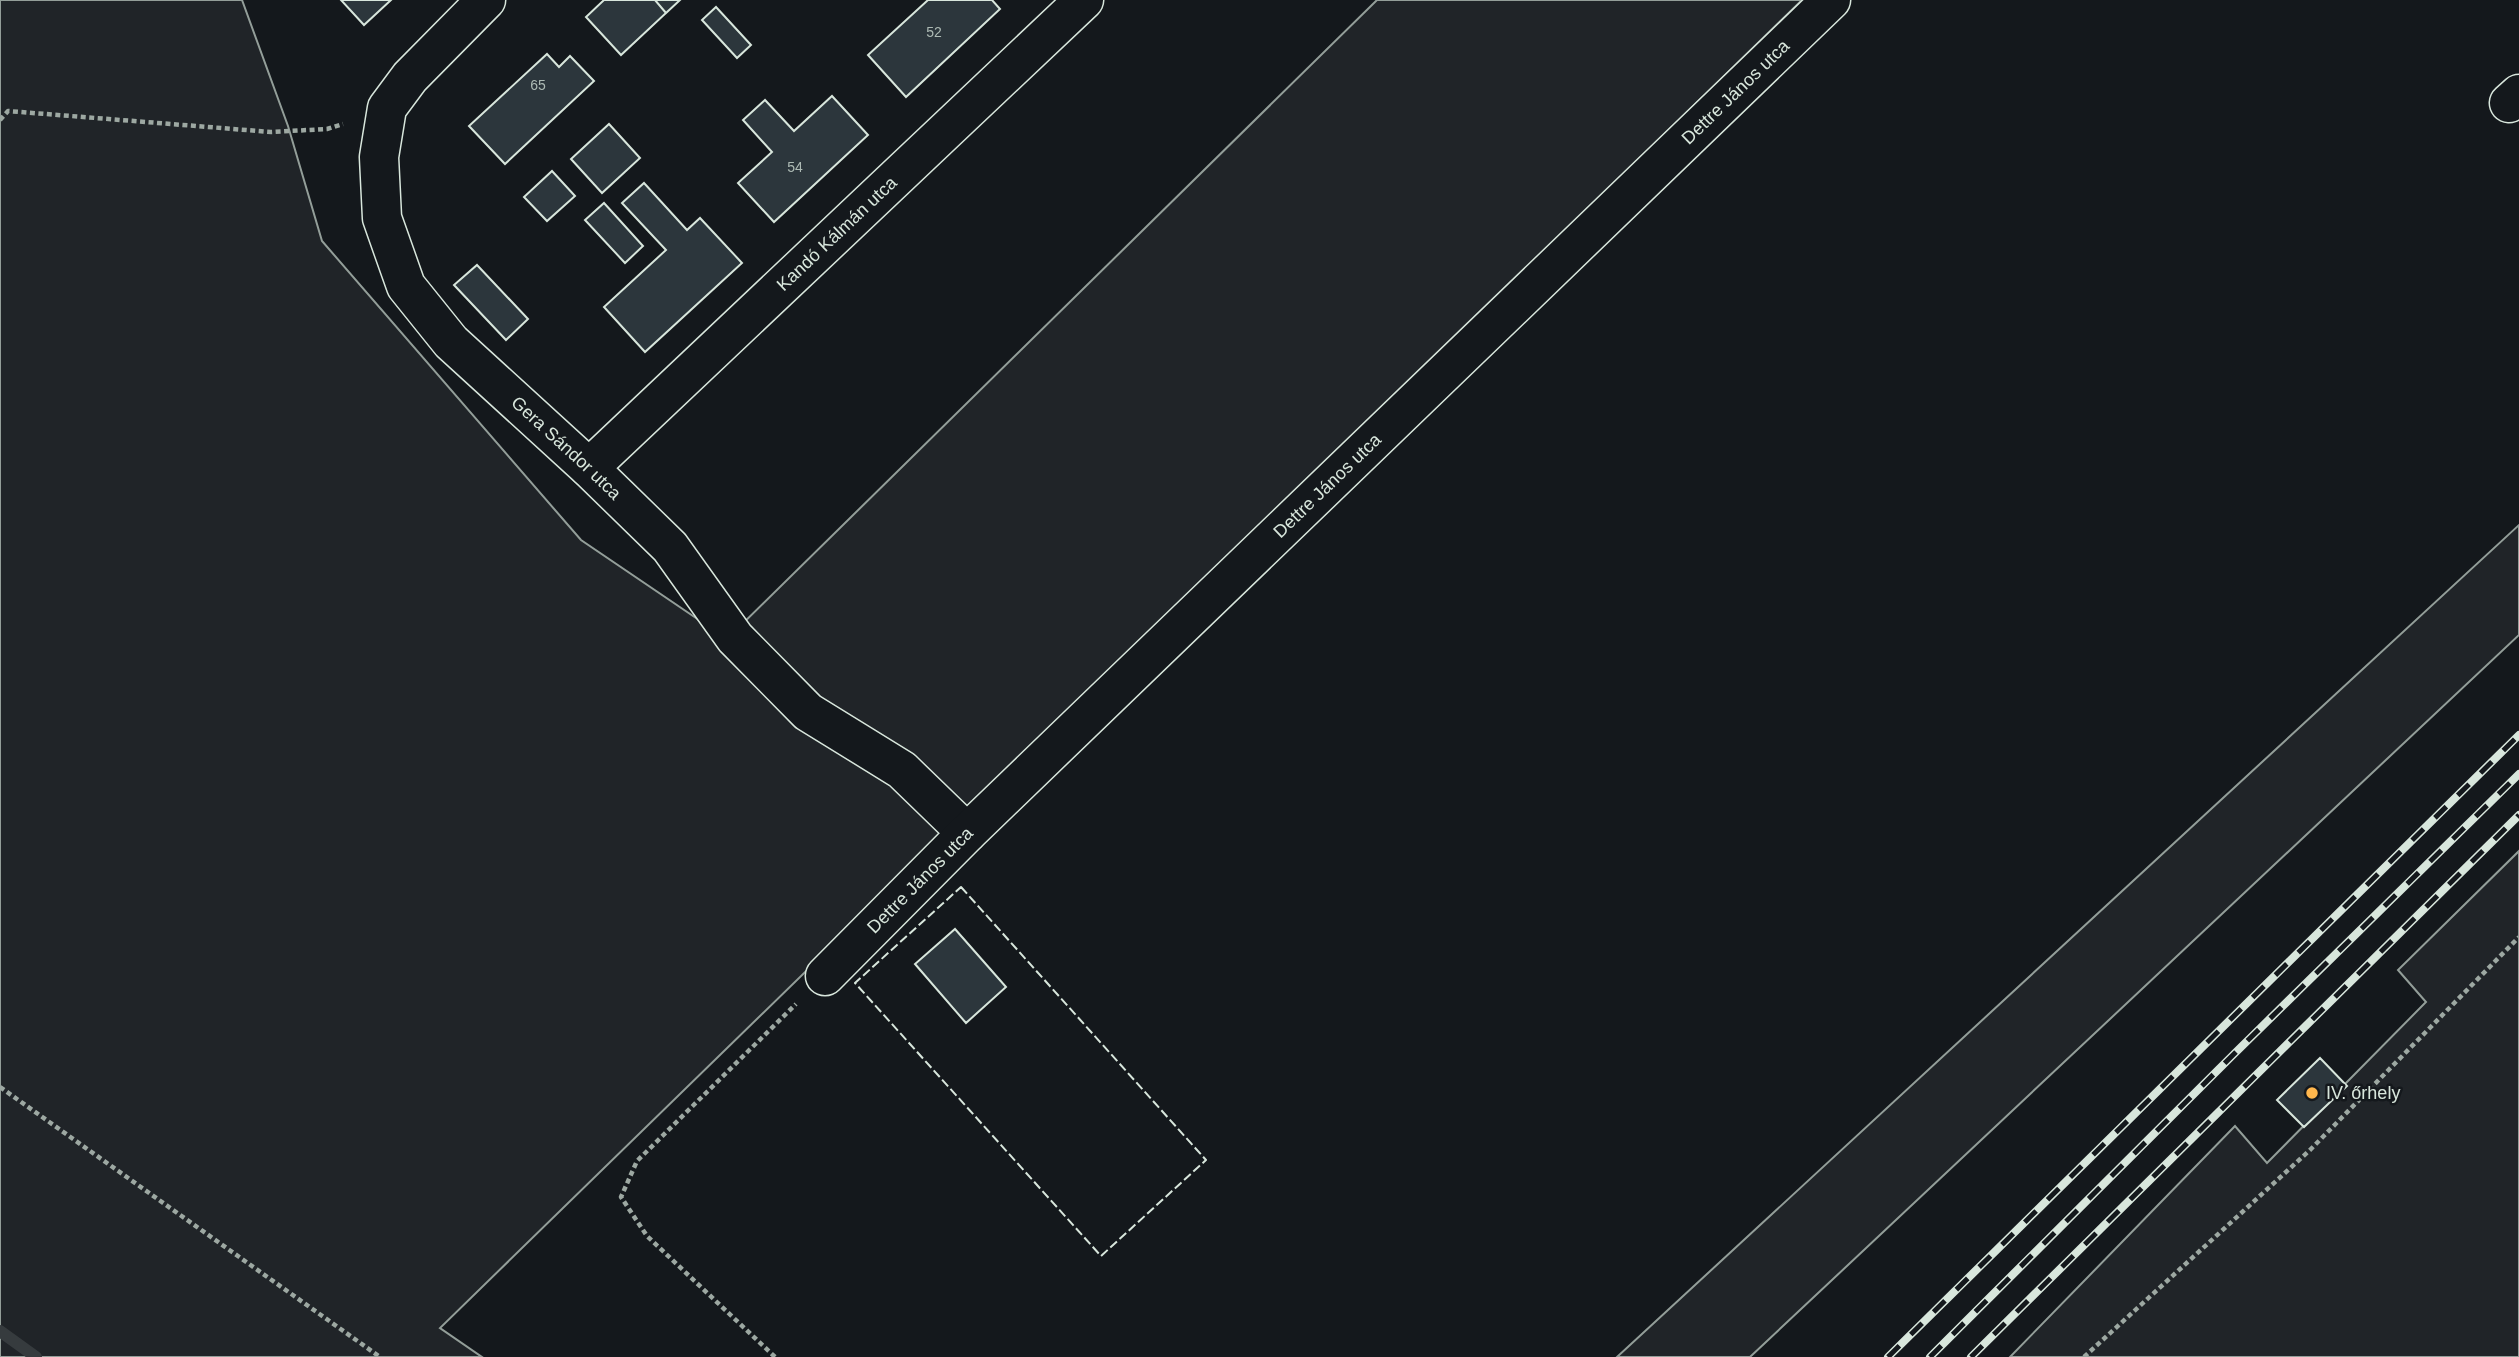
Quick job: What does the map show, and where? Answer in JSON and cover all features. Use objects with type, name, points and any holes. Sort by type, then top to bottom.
[{"type":"street","name":"Gera Sándor utca","points":[[486,0],[410,77],[387,108],[379,157],[382,218],[406,286],[451,342],[589,468],[670,547],[735,638],[807,712],[902,770],[967,833]]},
{"type":"street","name":"Kandó Kálmán utca","points":[[589,468],[1084,0]]},
{"type":"street","name":"Dettre János utca","points":[[825,976],[967,833],[1831,0]]},
{"type":"path","points":[[0,113],[8,111],[271,132],[327,129],[387,108]]},
{"type":"path","points":[[0,120],[8,111]]},
{"type":"path","points":[[2084,1357],[2310,1150],[2519,937]]},
{"type":"path","points":[[775,1357],[647,1236],[621,1197],[637,1161],[825,976]]},
{"type":"path","points":[[0,1087],[380,1357]]},
{"type":"shaded area","points":[[0,0],[242,0],[288,126],[322,241],[581,540],[727,639],[1377,0],[1802,0],[440,1328],[482,1357],[0,1357]]},
{"type":"shaded area","points":[[2519,525],[2519,635],[1750,1357],[1617,1357]]},
{"type":"shaded area","points":[[2519,851],[2519,1357],[2010,1357],[2235,1126],[2267,1163],[2426,1002],[2398,970]]},
{"type":"building","points":[[341,0],[391,0],[364,25]]},
{"type":"building","points":[[604,0],[655,0],[666,13],[621,55],[586,17]]},
{"type":"building","points":[[655,0],[680,0],[666,13]]},
{"type":"building","points":[[928,0],[992,0],[1000,9],[906,97],[868,55]]},
{"type":"building","points":[[716,7],[751,45],[737,58],[702,20]]},
{"type":"building","points":[[547,54],[559,67],[570,56],[594,81],[505,164],[469,126]]},
{"type":"building","points":[[832,96],[868,135],[774,222],[738,183],[772,152],[743,120],[765,100],[794,131]]},
{"type":"building","points":[[609,124],[640,158],[602,193],[571,159]]},
{"type":"building","points":[[552,171],[575,196],[547,221],[524,197]]},
{"type":"building","points":[[644,183],[687,230],[700,218],[742,263],[645,352],[604,307],[666,250],[622,203]]},
{"type":"building","points":[[604,203],[643,246],[625,263],[585,220]]},
{"type":"building","points":[[477,265],[528,319],[506,340],[454,285]]},
{"type":"building","points":[[955,929],[1006,987],[966,1023],[915,964]]},
{"type":"building","name":"IV. őrhely","points":[[2320,1058],[2347,1086],[2304,1127],[2277,1100]]},
{"type":"waterway","points":[[0,1331],[36,1357]]},
{"type":"railway","points":[[1888,1357],[2519,735]]},
{"type":"railway","points":[[1930,1357],[2519,774]]},
{"type":"railway","points":[[1971,1357],[2519,815]]},
{"type":"fence","points":[[961,887],[1206,1160],[1101,1256],[855,983],[961,887]]},
{"type":"place","name":"IV. őrhely","points":[[2312,1093]]}]
